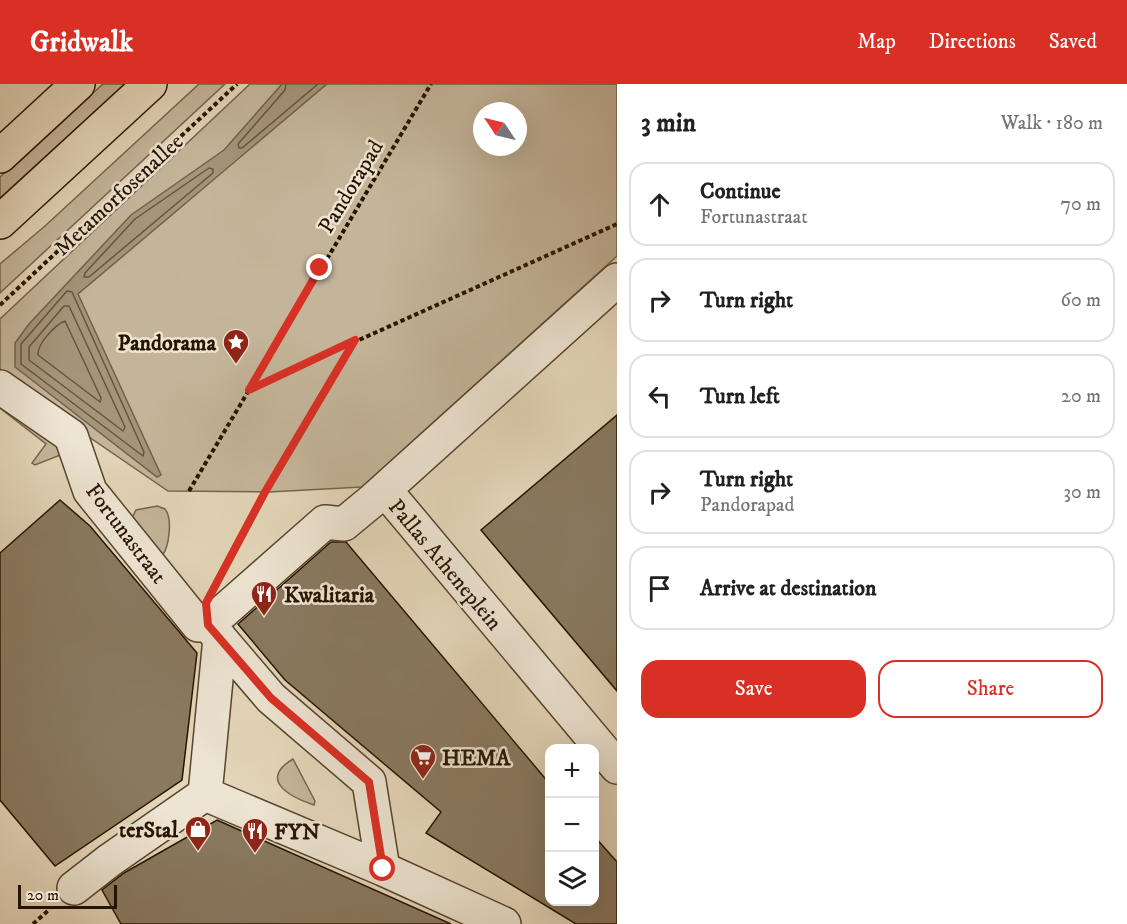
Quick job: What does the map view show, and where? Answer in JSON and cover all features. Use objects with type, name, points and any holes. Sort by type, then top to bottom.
[{"type":"main road","points":[[0,156],[78,84]]},
{"type":"main road","points":[[0,222],[150,84]]},
{"type":"street","name":"Pallas Atheneplein","points":[[617,280],[385,490],[617,767]]},
{"type":"street","name":"Fortunastraat","points":[[0,387],[71,436],[90,491],[198,625],[214,632],[271,698],[369,782],[383,869]]},
{"type":"street","points":[[205,794],[214,632],[325,522],[344,524],[385,490]]},
{"type":"street","points":[[205,794],[383,869],[504,924]]},
{"type":"street","points":[[74,888],[205,794]]},
{"type":"path","name":"Metamorfosenallee","points":[[0,305],[237,84]]},
{"type":"path","name":"Pandorapad","points":[[189,491],[431,84]]},
{"type":"path","points":[[249,390],[355,340],[617,224]]},
{"type":"path","points":[[227,563],[265,492],[355,340]]},
{"type":"shaded area","points":[[103,84],[125,84],[0,198],[0,177]]},
{"type":"shaded area","points":[[199,84],[225,84],[0,293],[0,264],[45,226]]},
{"type":"shaded area","points":[[250,84],[617,84],[617,256],[362,487],[269,492],[168,491],[0,376],[0,319]]},
{"type":"shaded area","points":[[0,398],[62,441],[63,454],[35,465],[32,463],[46,444],[0,408]]},
{"type":"shaded area","points":[[157,506],[165,509],[169,519],[168,540],[162,556],[132,518],[136,510]]},
{"type":"shaded area","points":[[293,759],[315,801],[314,805],[288,792],[281,787],[278,781],[278,774]]},
{"type":"water","points":[[282,84],[327,84],[78,294],[161,475],[157,477],[15,367],[15,343],[29,324],[131,215],[224,150]]},
{"type":"building","points":[[617,415],[617,691],[481,530]]},
{"type":"building","points":[[60,500],[90,526],[197,653],[182,780],[55,866],[0,800],[0,553]]},
{"type":"building","points":[[331,542],[346,542],[545,778],[545,905],[426,833],[441,812],[285,680],[238,624]]},
{"type":"building","points":[[217,820],[451,924],[121,924],[102,890],[124,873]]},
{"type":"building","points":[[599,842],[617,862],[617,924],[576,924],[546,906],[599,906]]},
{"type":"place","name":"Pandorama","points":[[236,365]]},
{"type":"place","name":"Kwalitaria","points":[[264,617]]},
{"type":"place","name":"HEMA","points":[[423,780]]},
{"type":"place","name":"terStal","points":[[198,852]]},
{"type":"place","name":"FYN","points":[[255,854]]},
{"type":"route","points":[[320,268],[249,390],[355,340],[265,492],[206,603],[208,625],[271,698],[369,782],[383,869]]}]
